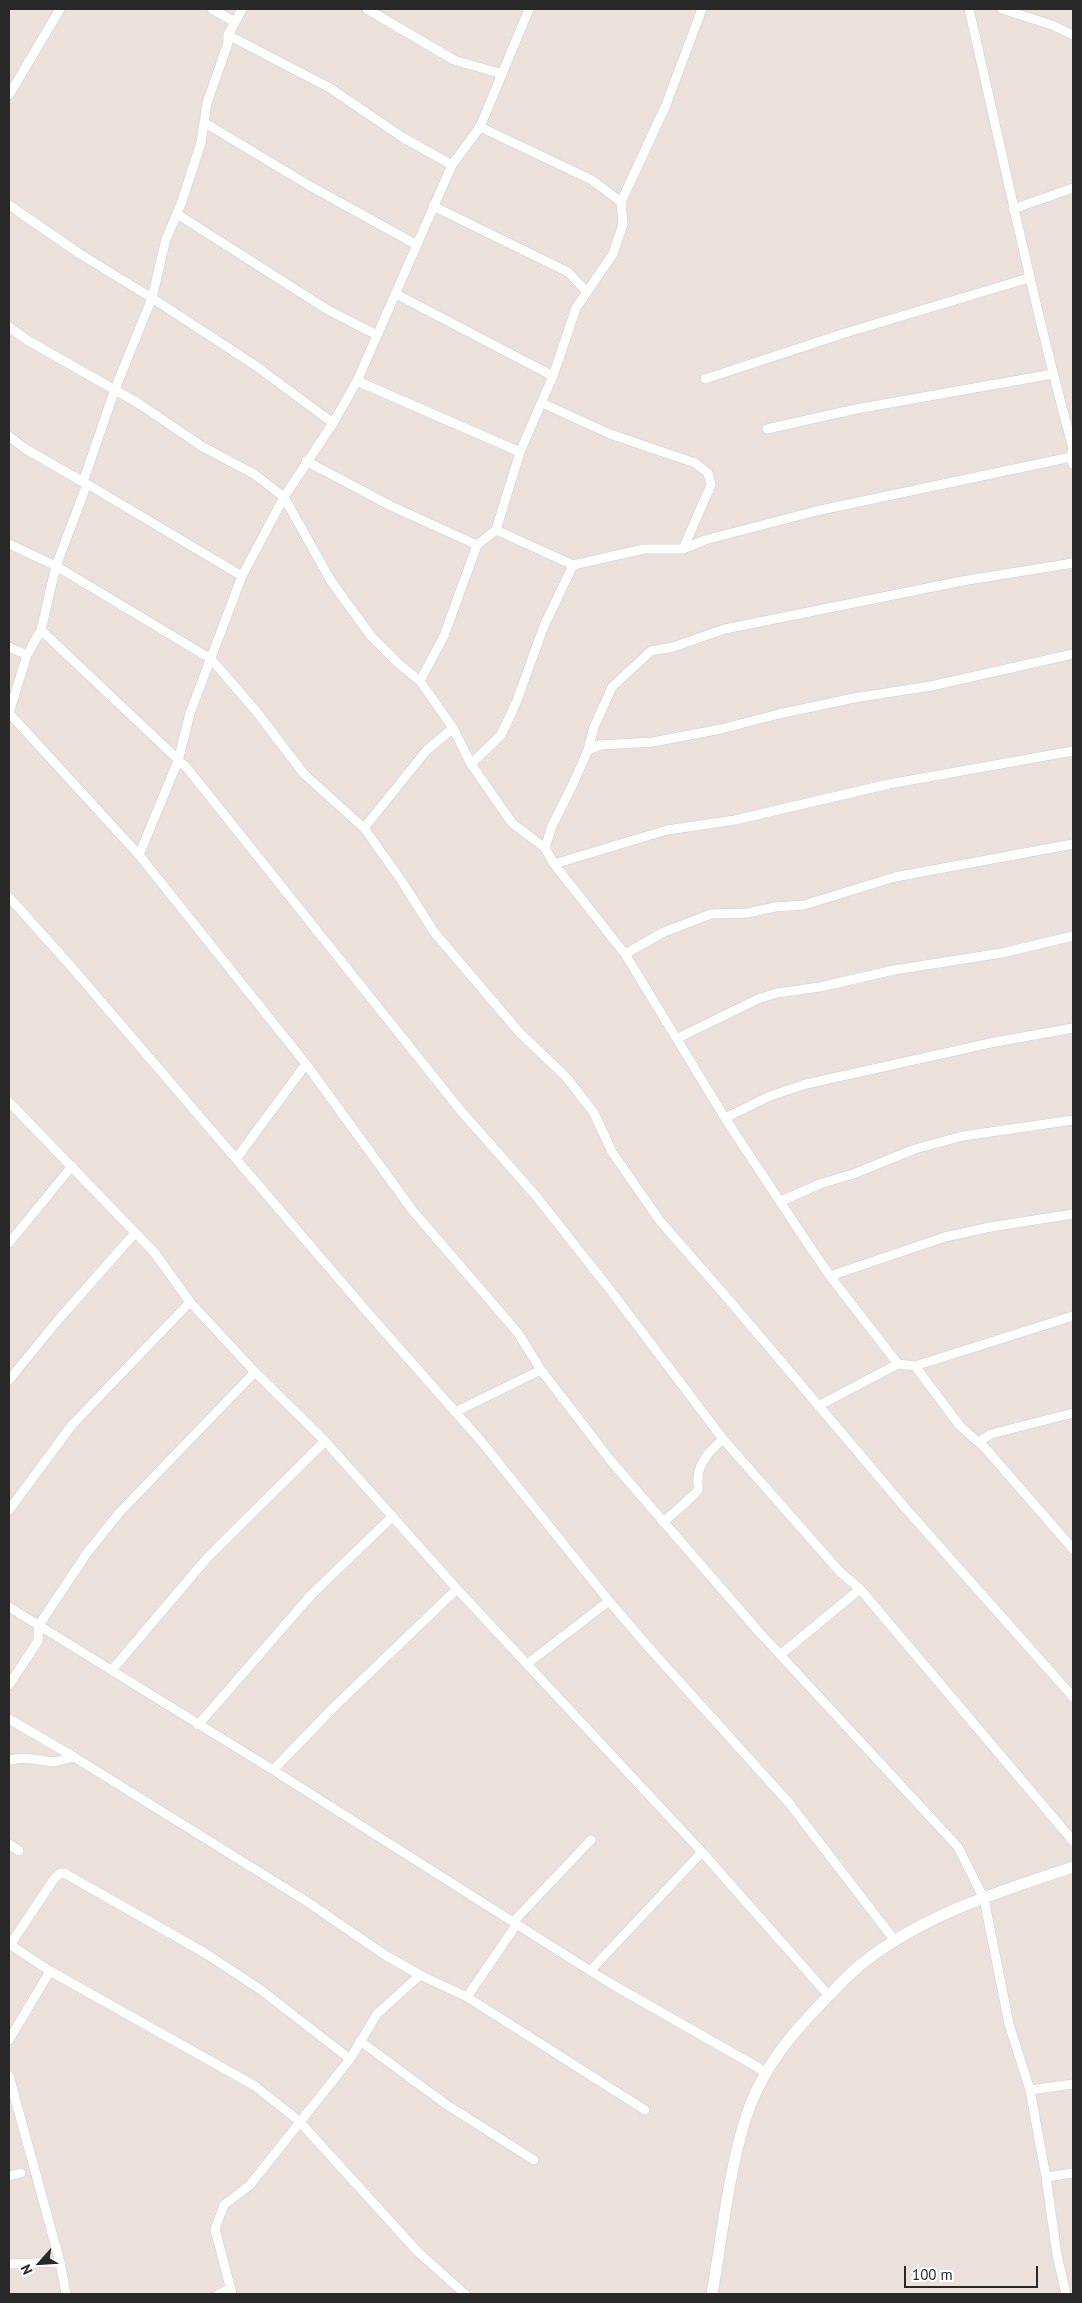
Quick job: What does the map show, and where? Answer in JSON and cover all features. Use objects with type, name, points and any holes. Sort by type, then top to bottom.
[{"type":"street","points":[[9,95],[11,84],[60,9]]},
{"type":"street","points":[[212,9],[235,22]]},
{"type":"street","points":[[242,9],[228,35],[228,43],[207,103],[205,123],[177,214],[166,239],[152,298],[115,390],[56,566],[41,630],[27,656],[9,713],[139,855],[306,1064],[413,1211],[518,1333],[541,1370],[611,1461],[780,1655],[958,1847],[984,1899],[1009,2024],[1030,2090],[1064,2290],[1073,2284]]},
{"type":"street","points":[[366,9],[454,60],[502,74]]},
{"type":"street","points":[[139,855],[178,761],[190,713],[242,576],[284,497],[306,461],[333,423],[357,382],[452,165],[480,127],[529,9]]},
{"type":"street","points":[[420,681],[444,636],[477,545],[496,530],[520,452],[553,376],[576,308],[612,254],[623,224],[621,202],[666,105],[702,9]]},
{"type":"street","points":[[496,530],[573,565],[644,550],[683,549],[705,540],[816,511],[1073,454],[1013,209],[969,9],[974,9]]},
{"type":"street","points":[[1002,9],[1073,35]]},
{"type":"street","points":[[228,35],[330,88],[402,137],[452,165]]},
{"type":"street","points":[[205,123],[310,186],[417,245]]},
{"type":"street","points":[[480,127],[592,180],[621,202]]},
{"type":"street","points":[[1013,209],[1073,188]]},
{"type":"street","points":[[9,205],[80,254],[152,298],[263,371],[333,423]]},
{"type":"street","points":[[433,206],[568,272],[587,292]]},
{"type":"street","points":[[177,214],[328,310],[377,335]]},
{"type":"street","points":[[705,378],[1030,278]]},
{"type":"street","points":[[396,294],[553,376]]},
{"type":"street","points":[[9,327],[27,340],[138,403],[203,447],[254,474],[284,497],[331,581],[365,628],[399,664],[420,681],[453,728],[471,764],[512,823],[545,848],[554,864],[625,954],[678,1038],[725,1118],[830,1276],[898,1364]]},
{"type":"street","points":[[768,429],[856,409],[1053,374]]},
{"type":"street","points":[[357,382],[520,452]]},
{"type":"street","points":[[542,403],[610,434],[695,463],[708,473],[711,485],[683,549]]},
{"type":"street","points":[[9,436],[24,448],[242,576]]},
{"type":"street","points":[[306,461],[391,506],[477,545]]},
{"type":"street","points":[[9,544],[56,566],[211,659],[256,711],[304,774],[364,828],[401,880],[434,932],[519,1032],[567,1078],[594,1113],[612,1152],[660,1221],[907,1510],[1073,1696]]},
{"type":"street","points":[[545,848],[552,826],[588,750],[594,727],[612,687],[651,651],[725,629],[962,581],[1073,563]]},
{"type":"street","points":[[471,764],[501,735],[516,703],[544,626],[573,565]]},
{"type":"street","points":[[41,630],[186,768],[461,1111],[536,1196],[612,1291],[723,1439],[834,1565],[860,1589],[1073,1841]]},
{"type":"street","points":[[9,647],[27,656]]},
{"type":"street","points":[[588,750],[600,745],[653,742],[721,729],[854,698],[931,686],[1073,654]]},
{"type":"street","points":[[364,828],[426,751],[453,728]]},
{"type":"street","points":[[554,864],[667,830],[735,820],[889,784],[1073,751]]},
{"type":"street","points":[[625,954],[664,932],[711,914],[748,913],[775,907],[804,905],[895,877],[1073,844]]},
{"type":"street","points":[[9,898],[75,971],[481,1441],[608,1601],[789,1803],[895,1941]]},
{"type":"street","points":[[678,1038],[758,999],[776,993],[820,987],[894,970],[1002,953],[1073,936]]},
{"type":"street","points":[[725,1118],[770,1096],[806,1084],[995,1042],[1073,1028]]},
{"type":"street","points":[[236,1159],[306,1064]]},
{"type":"street","points":[[9,1102],[154,1252],[190,1302],[255,1372],[325,1441],[457,1589],[702,1852],[826,1998]]},
{"type":"street","points":[[781,1202],[820,1184],[853,1174],[914,1149],[963,1136],[1073,1120]]},
{"type":"street","points":[[9,1243],[72,1166]]},
{"type":"street","points":[[830,1276],[945,1237],[990,1227],[1073,1214]]},
{"type":"street","points":[[9,1380],[58,1320],[136,1233]]},
{"type":"street","points":[[9,1510],[72,1425],[190,1302]]},
{"type":"street","points":[[818,1406],[898,1364],[915,1366],[1073,1316]]},
{"type":"street","points":[[915,1366],[960,1426],[979,1442],[1073,1550]]},
{"type":"street","points":[[456,1412],[541,1370]]},
{"type":"street","points":[[9,1685],[38,1641],[39,1625],[70,1576],[119,1513],[255,1372]]},
{"type":"street","points":[[979,1442],[991,1434],[1073,1412]]},
{"type":"street","points":[[663,1522],[682,1503],[692,1498],[698,1492],[699,1470],[704,1458],[723,1439]]},
{"type":"street","points":[[112,1670],[206,1558],[325,1441]]},
{"type":"street","points":[[198,1725],[312,1594],[393,1516]]},
{"type":"street","points":[[273,1770],[336,1705],[457,1589]]},
{"type":"street","points":[[780,1655],[860,1589]]},
{"type":"street","points":[[528,1664],[608,1601]]},
{"type":"street","points":[[9,1607],[273,1770],[590,1971],[766,2072]]},
{"type":"street","points":[[9,1719],[74,1756],[306,1901],[385,1955],[420,1975],[466,1997],[644,2110]]},
{"type":"street","points":[[9,1760],[24,1758],[54,1762],[74,1756]]},
{"type":"street","points":[[466,1997],[515,1923],[591,1840]]},
{"type":"street","points":[[9,1844],[19,1851]]},
{"type":"street","points":[[590,1971],[702,1852]]},
{"type":"street","points":[[712,2294],[734,2165],[745,2120],[773,2059],[791,2036],[863,1962],[895,1941],[933,1919],[1073,1867]]},
{"type":"street","points":[[350,2059],[261,1990],[205,1953],[64,1873],[59,1874],[54,1879],[9,1945],[50,1971],[255,2086],[300,2121],[418,2252],[465,2294]]},
{"type":"street","points":[[9,2040],[50,1971]]},
{"type":"street","points":[[219,2294],[232,2292],[215,2229],[224,2206],[250,2185],[350,2059],[376,2014],[420,1975]]},
{"type":"street","points":[[360,2041],[447,2105],[534,2160]]},
{"type":"street","points":[[9,2076],[60,2262],[66,2294]]},
{"type":"street","points":[[1030,2090],[1073,2084]]},
{"type":"street","points":[[9,2176],[21,2173]]},
{"type":"street","points":[[1046,2177],[1073,2173]]},
{"type":"street","points":[[9,2264],[60,2262]]}]
